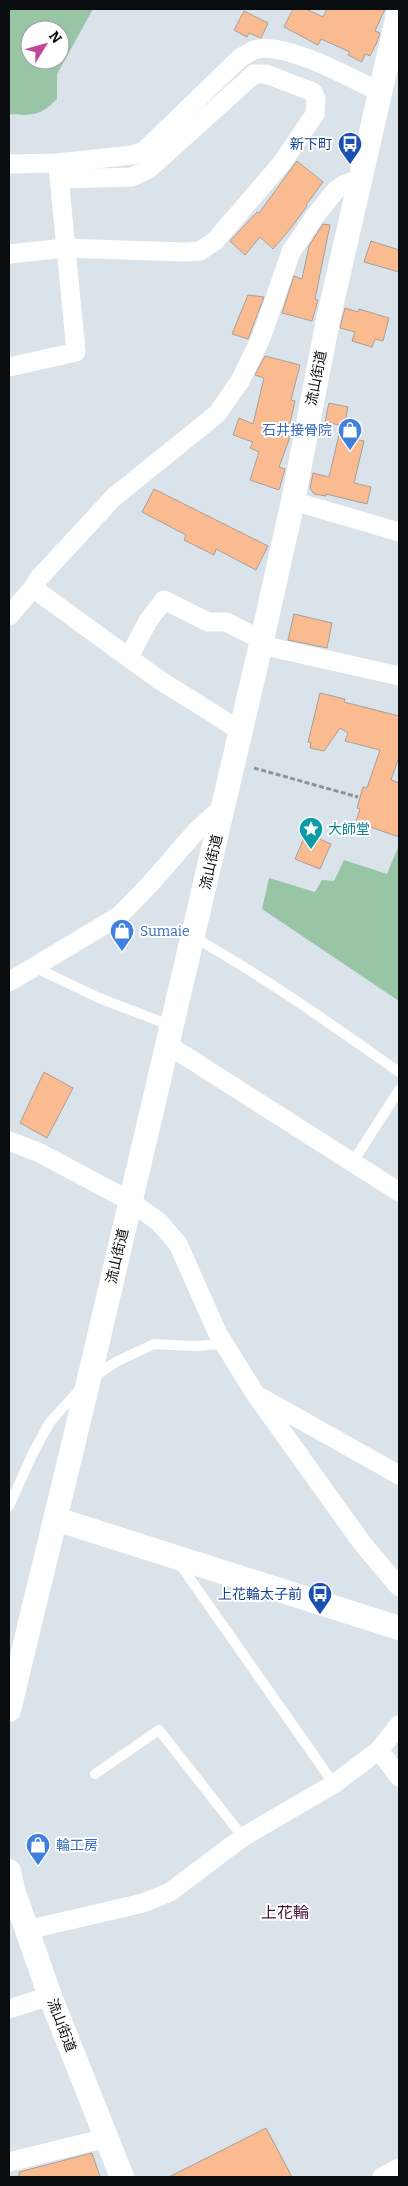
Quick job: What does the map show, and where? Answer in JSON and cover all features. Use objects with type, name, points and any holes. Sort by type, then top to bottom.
[{"type":"street","name":"流山街道","points":[[9,1710],[89,1380],[262,642],[293,501],[326,329],[379,92],[398,17]]},
{"type":"street","points":[[58,171],[144,151],[240,58],[255,50],[276,49],[307,58],[379,92]]},
{"type":"street","points":[[9,164],[58,171],[132,177],[149,169],[254,74],[266,74],[314,92],[316,99],[314,114],[281,164],[215,241],[200,251],[65,248],[9,254]]},
{"type":"street","points":[[9,367],[76,352],[58,171]]},
{"type":"street","points":[[9,616],[33,588],[38,579],[114,497],[217,414],[240,381],[261,338],[291,252],[315,216],[336,190],[345,184],[359,180]]},
{"type":"street","points":[[293,501],[399,532]]},
{"type":"street","points":[[33,588],[166,684],[241,731]]},
{"type":"street","points":[[129,657],[148,621],[164,600],[208,622],[226,622],[262,642],[399,676]]},
{"type":"street","points":[[9,982],[119,916],[151,883],[198,829],[224,806]]},
{"type":"street","points":[[170,1036],[399,1192]]},
{"type":"street","points":[[9,1141],[38,1152],[130,1201],[159,1222],[178,1244],[203,1302],[224,1344],[256,1395],[362,1543],[399,1586]]},
{"type":"street","points":[[256,1395],[399,1476]]},
{"type":"street","points":[[56,1519],[399,1628]]},
{"type":"street","points":[[27,1930],[143,1903],[170,1892],[243,1836],[334,1784],[379,1750],[399,1725]]},
{"type":"street","points":[[379,1750],[399,1777]]},
{"type":"street","name":"流山街道","points":[[9,1871],[13,1890],[50,1996],[122,2177]]},
{"type":"street","points":[[9,2009],[50,1996]]},
{"type":"street","points":[[9,2162],[106,2138]]},
{"type":"lane","points":[[193,937],[244,965],[399,1072]]},
{"type":"lane","points":[[34,967],[99,998],[170,1036]]},
{"type":"lane","points":[[353,1162],[399,1090]]},
{"type":"lane","points":[[9,1506],[33,1453],[50,1422],[89,1380],[116,1362],[154,1344],[195,1346],[224,1344]]},
{"type":"lane","points":[[174,1556],[334,1784]]},
{"type":"lane","points":[[95,1774],[159,1730],[243,1836]]},
{"type":"path","points":[[234,762],[358,797]]},
{"type":"green space","points":[[9,9],[93,9],[70,51],[70,20],[20,20],[20,70],[59,70],[57,74],[57,99],[40,112],[23,115],[9,114]]},
{"type":"green space","points":[[399,845],[399,1001],[262,909],[269,878],[315,892],[322,880],[334,881],[344,860],[387,874]]},
{"type":"building","points":[[293,9],[306,9],[323,17],[327,9],[385,9],[375,31],[380,33],[377,42],[370,56],[365,54],[362,62],[348,55],[350,52],[321,39],[318,45],[284,27]]},
{"type":"building","points":[[244,11],[268,23],[261,38],[249,33],[247,37],[234,30]]},
{"type":"building","points":[[297,161],[323,182],[291,228],[273,249],[260,237],[245,255],[230,241],[257,212],[259,213]]},
{"type":"building","points":[[323,224],[330,225],[315,299],[318,300],[312,321],[282,313],[294,276],[302,279],[309,246]]},
{"type":"building","points":[[371,241],[399,250],[399,272],[364,262]]},
{"type":"building","points":[[248,295],[264,297],[248,339],[232,334]]},
{"type":"building","points":[[345,308],[358,312],[359,309],[389,318],[383,341],[375,339],[372,347],[352,341],[355,332],[340,328]]},
{"type":"building","points":[[265,356],[300,365],[291,400],[295,401],[287,436],[290,437],[279,467],[285,469],[279,490],[250,480],[259,452],[250,448],[253,442],[233,435],[239,418],[253,424],[264,378],[255,375]]},
{"type":"building","points":[[329,403],[348,407],[344,426],[325,422]]},
{"type":"building","points":[[339,435],[364,441],[354,483],[371,487],[367,504],[326,494],[326,496],[314,494],[310,488],[313,473],[329,477]]},
{"type":"building","points":[[154,489],[268,546],[256,570],[216,549],[214,555],[184,540],[186,535],[142,512]]},
{"type":"building","points":[[294,614],[332,623],[327,648],[288,640]]},
{"type":"building","points":[[320,693],[345,699],[344,702],[399,716],[399,757],[391,780],[399,783],[399,837],[356,822],[360,809],[357,808],[363,787],[367,788],[380,750],[345,741],[348,733],[340,728],[324,751],[310,748],[311,743],[308,742]]},
{"type":"building","points":[[306,833],[331,844],[320,869],[295,859]]},
{"type":"building","points":[[44,1072],[73,1088],[47,1138],[20,1123]]},
{"type":"building","points":[[266,2128],[292,2177],[169,2177]]},
{"type":"building","points":[[92,2153],[100,2177],[19,2177],[19,2172]]},
{"type":"place","name":"新下町","points":[[350,165]]},
{"type":"place","name":"石井接骨院","points":[[350,451]]},
{"type":"place","name":"大師堂","points":[[311,850]]},
{"type":"place","name":"Sumaie","points":[[122,952]]},
{"type":"place","name":"上花輪太子前","points":[[320,1615]]},
{"type":"place","name":"輪工房","points":[[38,1866]]},
{"type":"district","name":"上花輪","points":[[285,1912]]}]
